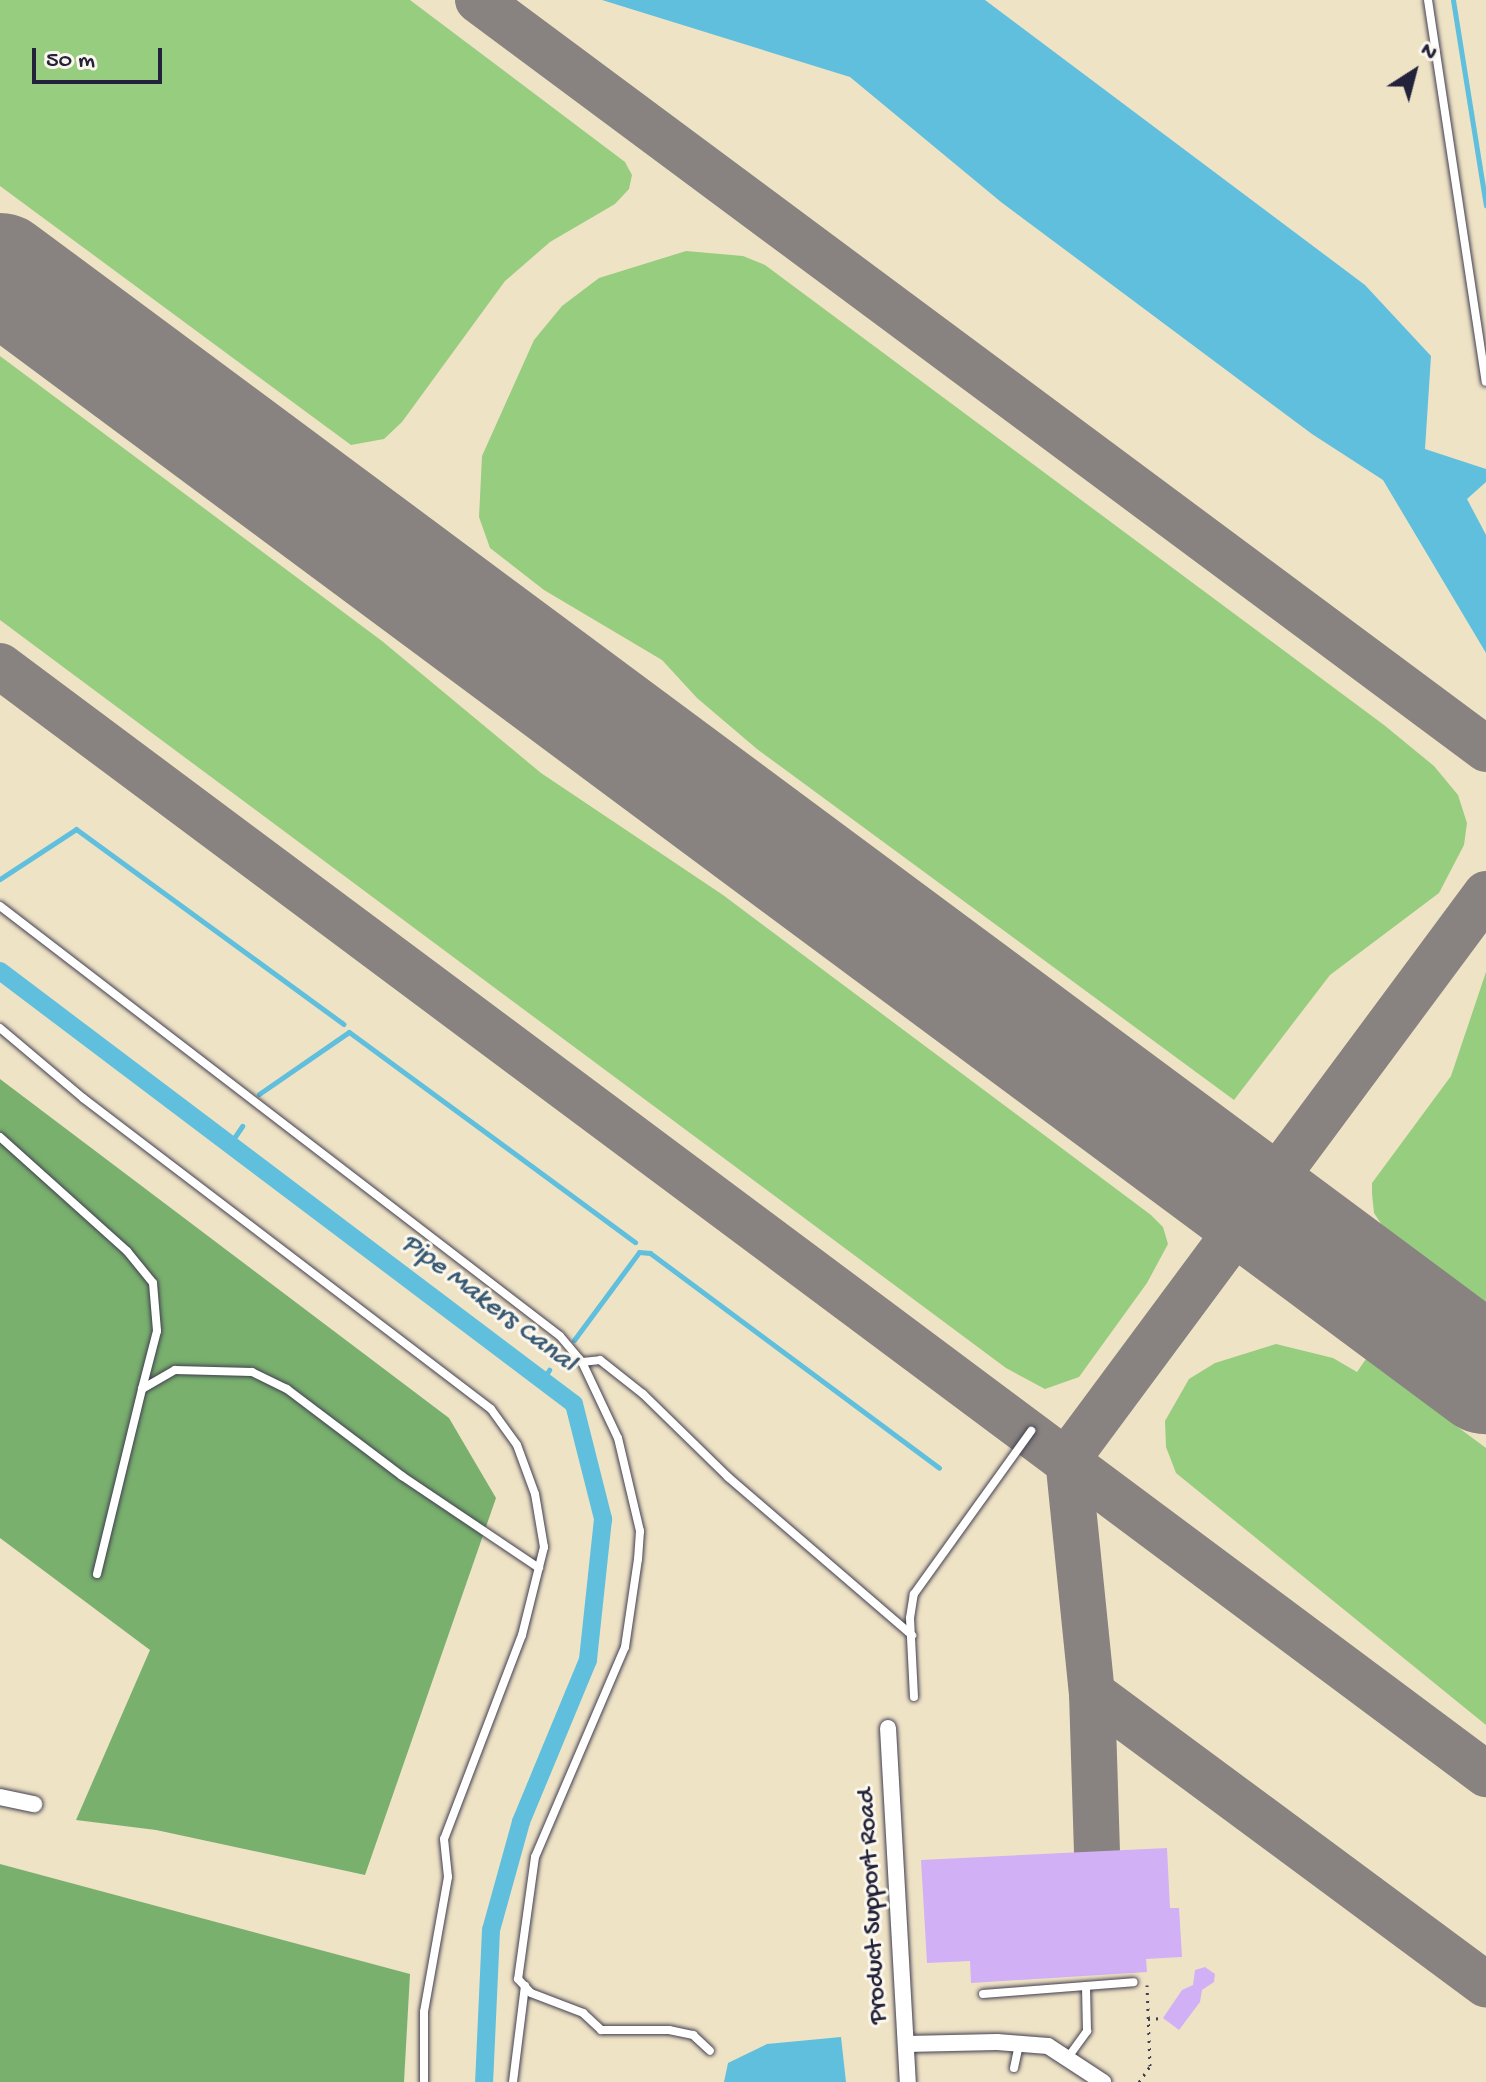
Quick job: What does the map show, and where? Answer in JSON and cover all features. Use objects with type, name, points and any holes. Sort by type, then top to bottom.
[{"type":"street","name":"Product Support Road","points":[[888,1728],[908,2082]]},
{"type":"street","points":[[0,1797],[34,1804]]},
{"type":"street","points":[[906,2044],[1019,2043],[1069,2056],[1103,2082]]},
{"type":"lane","points":[[1428,0],[1486,382]]},
{"type":"lane","points":[[0,906],[560,1336],[582,1362],[618,1438],[640,1531],[638,1559],[625,1647],[535,1857],[518,1979],[525,1986],[583,2013],[601,2030],[669,2030],[693,2035],[710,2051]]},
{"type":"lane","points":[[0,1028],[83,1098],[491,1409],[517,1445],[535,1494],[544,1547],[522,1635],[444,1839],[448,1877],[424,2012],[424,2082]]},
{"type":"lane","points":[[0,1137],[127,1251],[153,1283],[157,1331],[97,1574]]},
{"type":"lane","points":[[582,1362],[600,1360],[643,1394],[728,1477],[912,1635]]},
{"type":"lane","points":[[142,1389],[175,1370],[252,1372],[287,1389],[402,1476],[539,1568]]},
{"type":"lane","points":[[914,1697],[914,1594],[922,1577],[1031,1431]]},
{"type":"lane","points":[[983,1994],[1134,1982]]},
{"type":"lane","points":[[513,2082],[525,1986]]},
{"type":"lane","points":[[1069,2056],[1087,2031],[1086,1986]]},
{"type":"lane","points":[[1014,2068],[1019,2043]]},
{"type":"path","points":[[1139,2082],[1150,2066],[1147,1972]]},
{"type":"path","points":[[1148,2019],[1163,2018]]},
{"type":"green space","points":[[0,0],[410,0],[625,162],[632,175],[629,189],[615,204],[550,242],[505,281],[402,422],[384,439],[351,445],[0,186]]},
{"type":"green space","points":[[686,251],[743,256],[765,265],[1384,725],[1434,766],[1458,795],[1467,823],[1464,845],[1439,893],[1330,975],[1234,1100],[757,749],[697,698],[662,660],[544,590],[490,548],[479,517],[482,456],[534,340],[562,306],[599,278]]},
{"type":"green space","points":[[0,356],[382,641],[541,773],[723,895],[1151,1215],[1163,1227],[1168,1244],[1147,1283],[1079,1377],[1045,1389],[1006,1368],[0,620]]},
{"type":"green space","points":[[1486,972],[1486,1304],[1384,1228],[1374,1213],[1372,1183],[1451,1076]]},
{"type":"green space","points":[[0,1079],[449,1418],[496,1498],[365,1875],[156,1830],[76,1820],[150,1650],[0,1538]]},
{"type":"green space","points":[[1276,1344],[1333,1358],[1357,1372],[1366,1359],[1486,1448],[1486,1725],[1176,1473],[1166,1447],[1165,1421],[1189,1379],[1215,1363]]},
{"type":"green space","points":[[0,1864],[410,1974],[404,2082],[0,2082]]},
{"type":"water","points":[[602,0],[985,0],[1365,285],[1431,356],[1425,449],[1486,469],[1486,482],[1467,499],[1486,535],[1486,653],[1383,480],[1312,434],[1001,202],[850,77]]},
{"type":"water","points":[[841,2037],[846,2082],[724,2082],[728,2063],[767,2044]]},
{"type":"building","points":[[1167,1848],[1170,1908],[1179,1908],[1182,1957],[1146,1959],[1147,1972],[971,1983],[970,1961],[927,1963],[921,1860]]},
{"type":"building","points":[[1205,1967],[1215,1974],[1214,1982],[1202,1990],[1200,2002],[1179,2030],[1163,2018],[1182,1990],[1193,1985],[1195,1970]]},
{"type":"waterway","points":[[1453,0],[1486,205]]},
{"type":"waterway","points":[[0,879],[76,829],[343,1024]]},
{"type":"waterway","name":"Pipe Makers Canal","points":[[0,971],[574,1404],[603,1519],[588,1660],[521,1822],[491,1930],[484,2082]]},
{"type":"waterway","points":[[259,1094],[349,1032],[635,1242]]},
{"type":"waterway","points":[[230,1144],[242,1126]]},
{"type":"waterway","points":[[574,1340],[639,1252],[650,1253],[939,1468]]},
{"type":"waterway","points":[[543,1380],[549,1370]]},
{"type":"taxiway","points":[[478,0],[1486,749]]},
{"type":"taxiway","points":[[0,666],[1486,1774]]},
{"type":"taxiway","points":[[1486,894],[1068,1458],[1092,1693],[1486,1985]]},
{"type":"taxiway","points":[[1092,1693],[1097,1851]]},
{"type":"runway","points":[[0,272],[1486,1375]]}]
